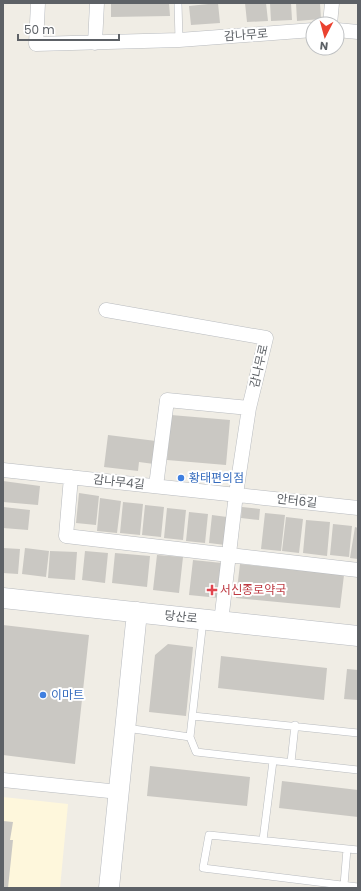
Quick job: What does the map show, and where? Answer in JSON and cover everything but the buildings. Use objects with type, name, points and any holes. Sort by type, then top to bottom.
[{"type":"street","name":"감나무로","points":[[38,3],[36,44],[179,40],[305,31]]},
{"type":"street","points":[[95,42],[97,3]]},
{"type":"street","points":[[331,16],[332,3]]},
{"type":"street","points":[[345,31],[358,32]]},
{"type":"street","name":"감나무로","points":[[106,310],[266,338],[249,408],[228,554],[212,621]]},
{"type":"street","points":[[156,486],[166,400],[249,408]]},
{"type":"street","name":"감나무4길","points":[[3,470],[236,494]]},
{"type":"street","points":[[71,477],[66,536],[358,570]]},
{"type":"street","name":"안터6길","points":[[236,494],[358,508]]},
{"type":"street","name":"당산로","points":[[3,598],[358,636]]},
{"type":"street","points":[[109,888],[137,612]]},
{"type":"street","points":[[3,780],[119,792]]},
{"type":"lane","points":[[178,3],[179,40]]},
{"type":"lane","points":[[212,621],[190,737],[196,752],[358,770]]},
{"type":"lane","points":[[193,716],[295,725],[358,733]]},
{"type":"lane","points":[[290,762],[295,725]]},
{"type":"lane","points":[[125,728],[190,737]]},
{"type":"lane","points":[[263,840],[273,761]]},
{"type":"lane","points":[[358,850],[209,835],[203,868],[358,887]]},
{"type":"lane","points":[[344,886],[348,849]]},
{"type":"shaded area","points":[[3,797],[68,804],[60,888],[3,888]]},
{"type":"place","name":"황태편의점","points":[[181,478]]},
{"type":"place","name":"서신종로약국","points":[[212,590]]},
{"type":"place","name":"이마트","points":[[43,695]]}]
